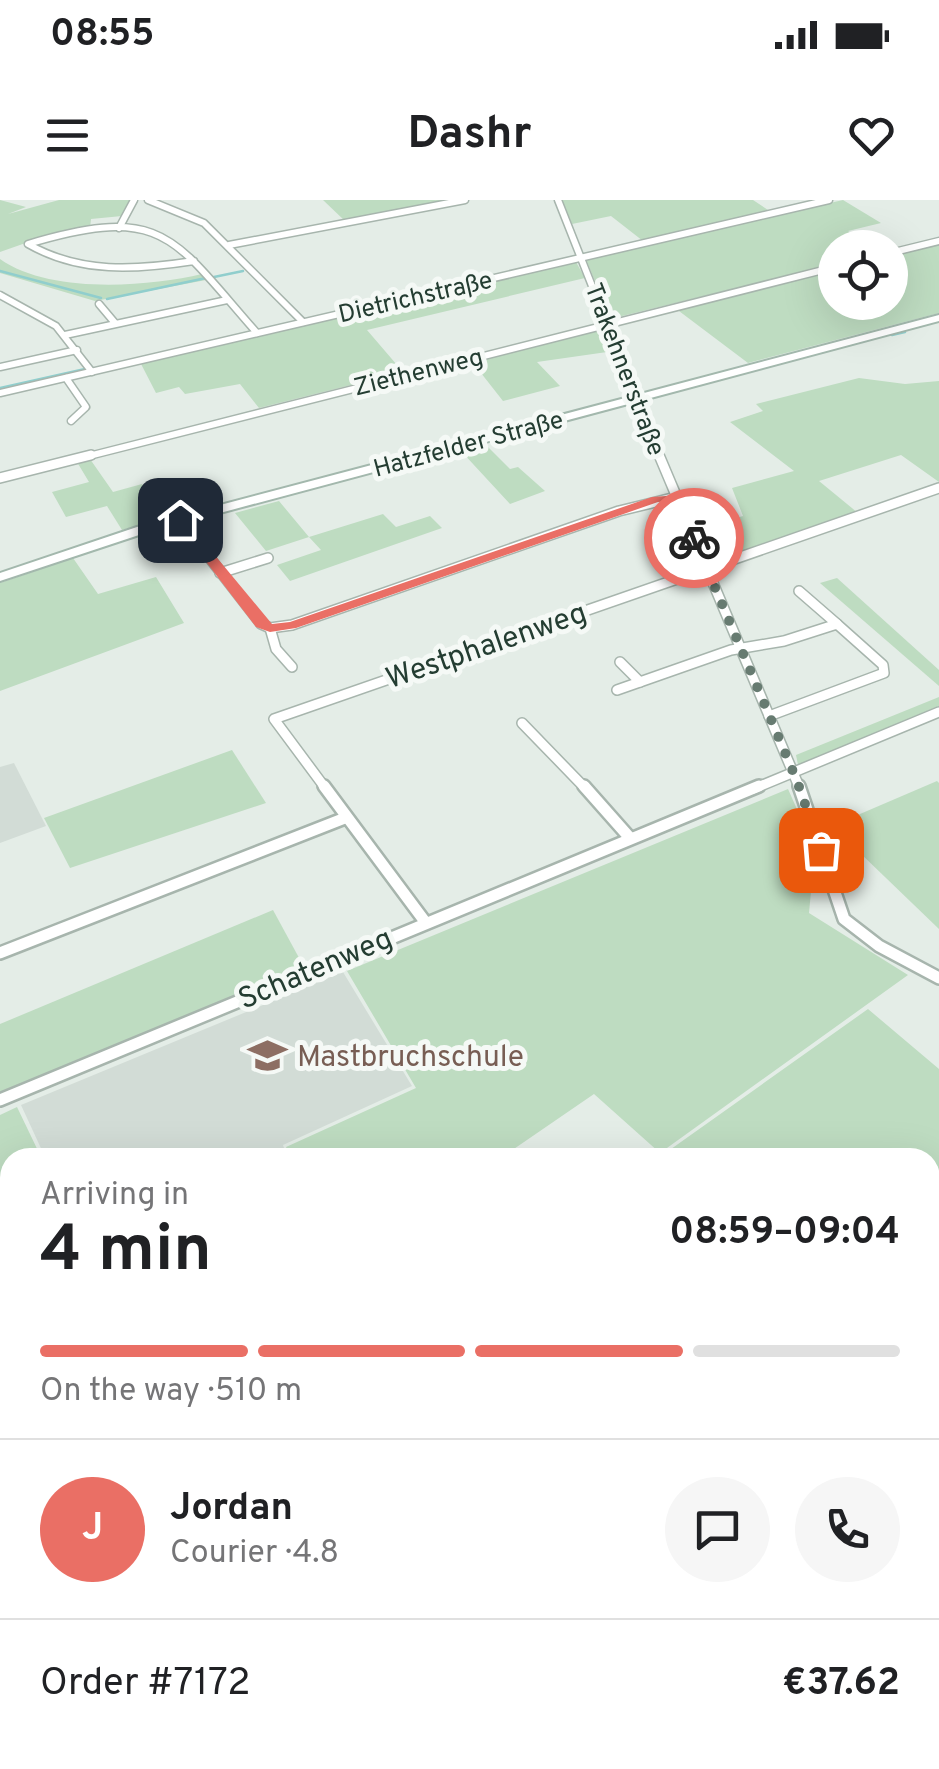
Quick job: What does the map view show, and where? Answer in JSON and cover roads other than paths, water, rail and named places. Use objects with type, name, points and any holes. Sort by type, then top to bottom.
[{"type":"street","points":[[120,228],[134,200]]},
{"type":"street","points":[[148,200],[204,223],[304,322]]},
{"type":"street","points":[[229,245],[465,200]]},
{"type":"street","name":"Trakehnerstraße","points":[[558,200],[610,322],[676,498],[793,771],[844,919],[878,946],[939,978]]},
{"type":"street","name":"Dietrichstraße","points":[[0,393],[829,200]]},
{"type":"street","points":[[194,261],[148,267],[98,266],[50,256],[28,244],[72,232],[120,228],[161,235],[194,261],[257,333]]},
{"type":"street","points":[[908,249],[939,241]]},
{"type":"street","name":"Ziethenweg","points":[[0,476],[818,270]]},
{"type":"street","points":[[0,295],[66,335],[92,372]]},
{"type":"street","points":[[66,335],[227,300]]},
{"type":"street","points":[[99,304],[115,323]]},
{"type":"street","name":"Hatzfelder Straße","points":[[0,577],[180,520],[939,318]]},
{"type":"street","points":[[0,367],[76,350]]},
{"type":"street","points":[[66,378],[86,407],[71,421]]},
{"type":"street","name":"Westphalenweg","points":[[426,923],[274,719],[939,488]]},
{"type":"street","points":[[180,520],[261,624],[270,628],[292,625],[638,505],[676,498]]},
{"type":"street","points":[[220,573],[268,558]]},
{"type":"street","points":[[769,716],[884,673],[883,665],[799,592]]},
{"type":"street","points":[[617,690],[740,648],[837,624]]},
{"type":"street","points":[[270,628],[276,649],[292,667]]},
{"type":"street","points":[[620,662],[640,682]]},
{"type":"street","name":"Schatenweg","points":[[0,1100],[939,712]]},
{"type":"street","points":[[522,724],[530,726],[630,838]]},
{"type":"street","points":[[0,952],[345,818]]},
{"type":"waterway","points":[[0,271],[101,298]]},
{"type":"waterway","points":[[214,277],[243,271]]},
{"type":"waterway","points":[[107,299],[206,278]]},
{"type":"waterway","points":[[892,335],[905,332]]},
{"type":"waterway","points":[[0,388],[85,369]]},
{"type":"place","name":"Mastbruchschule","points":[[267,1056]]}]
